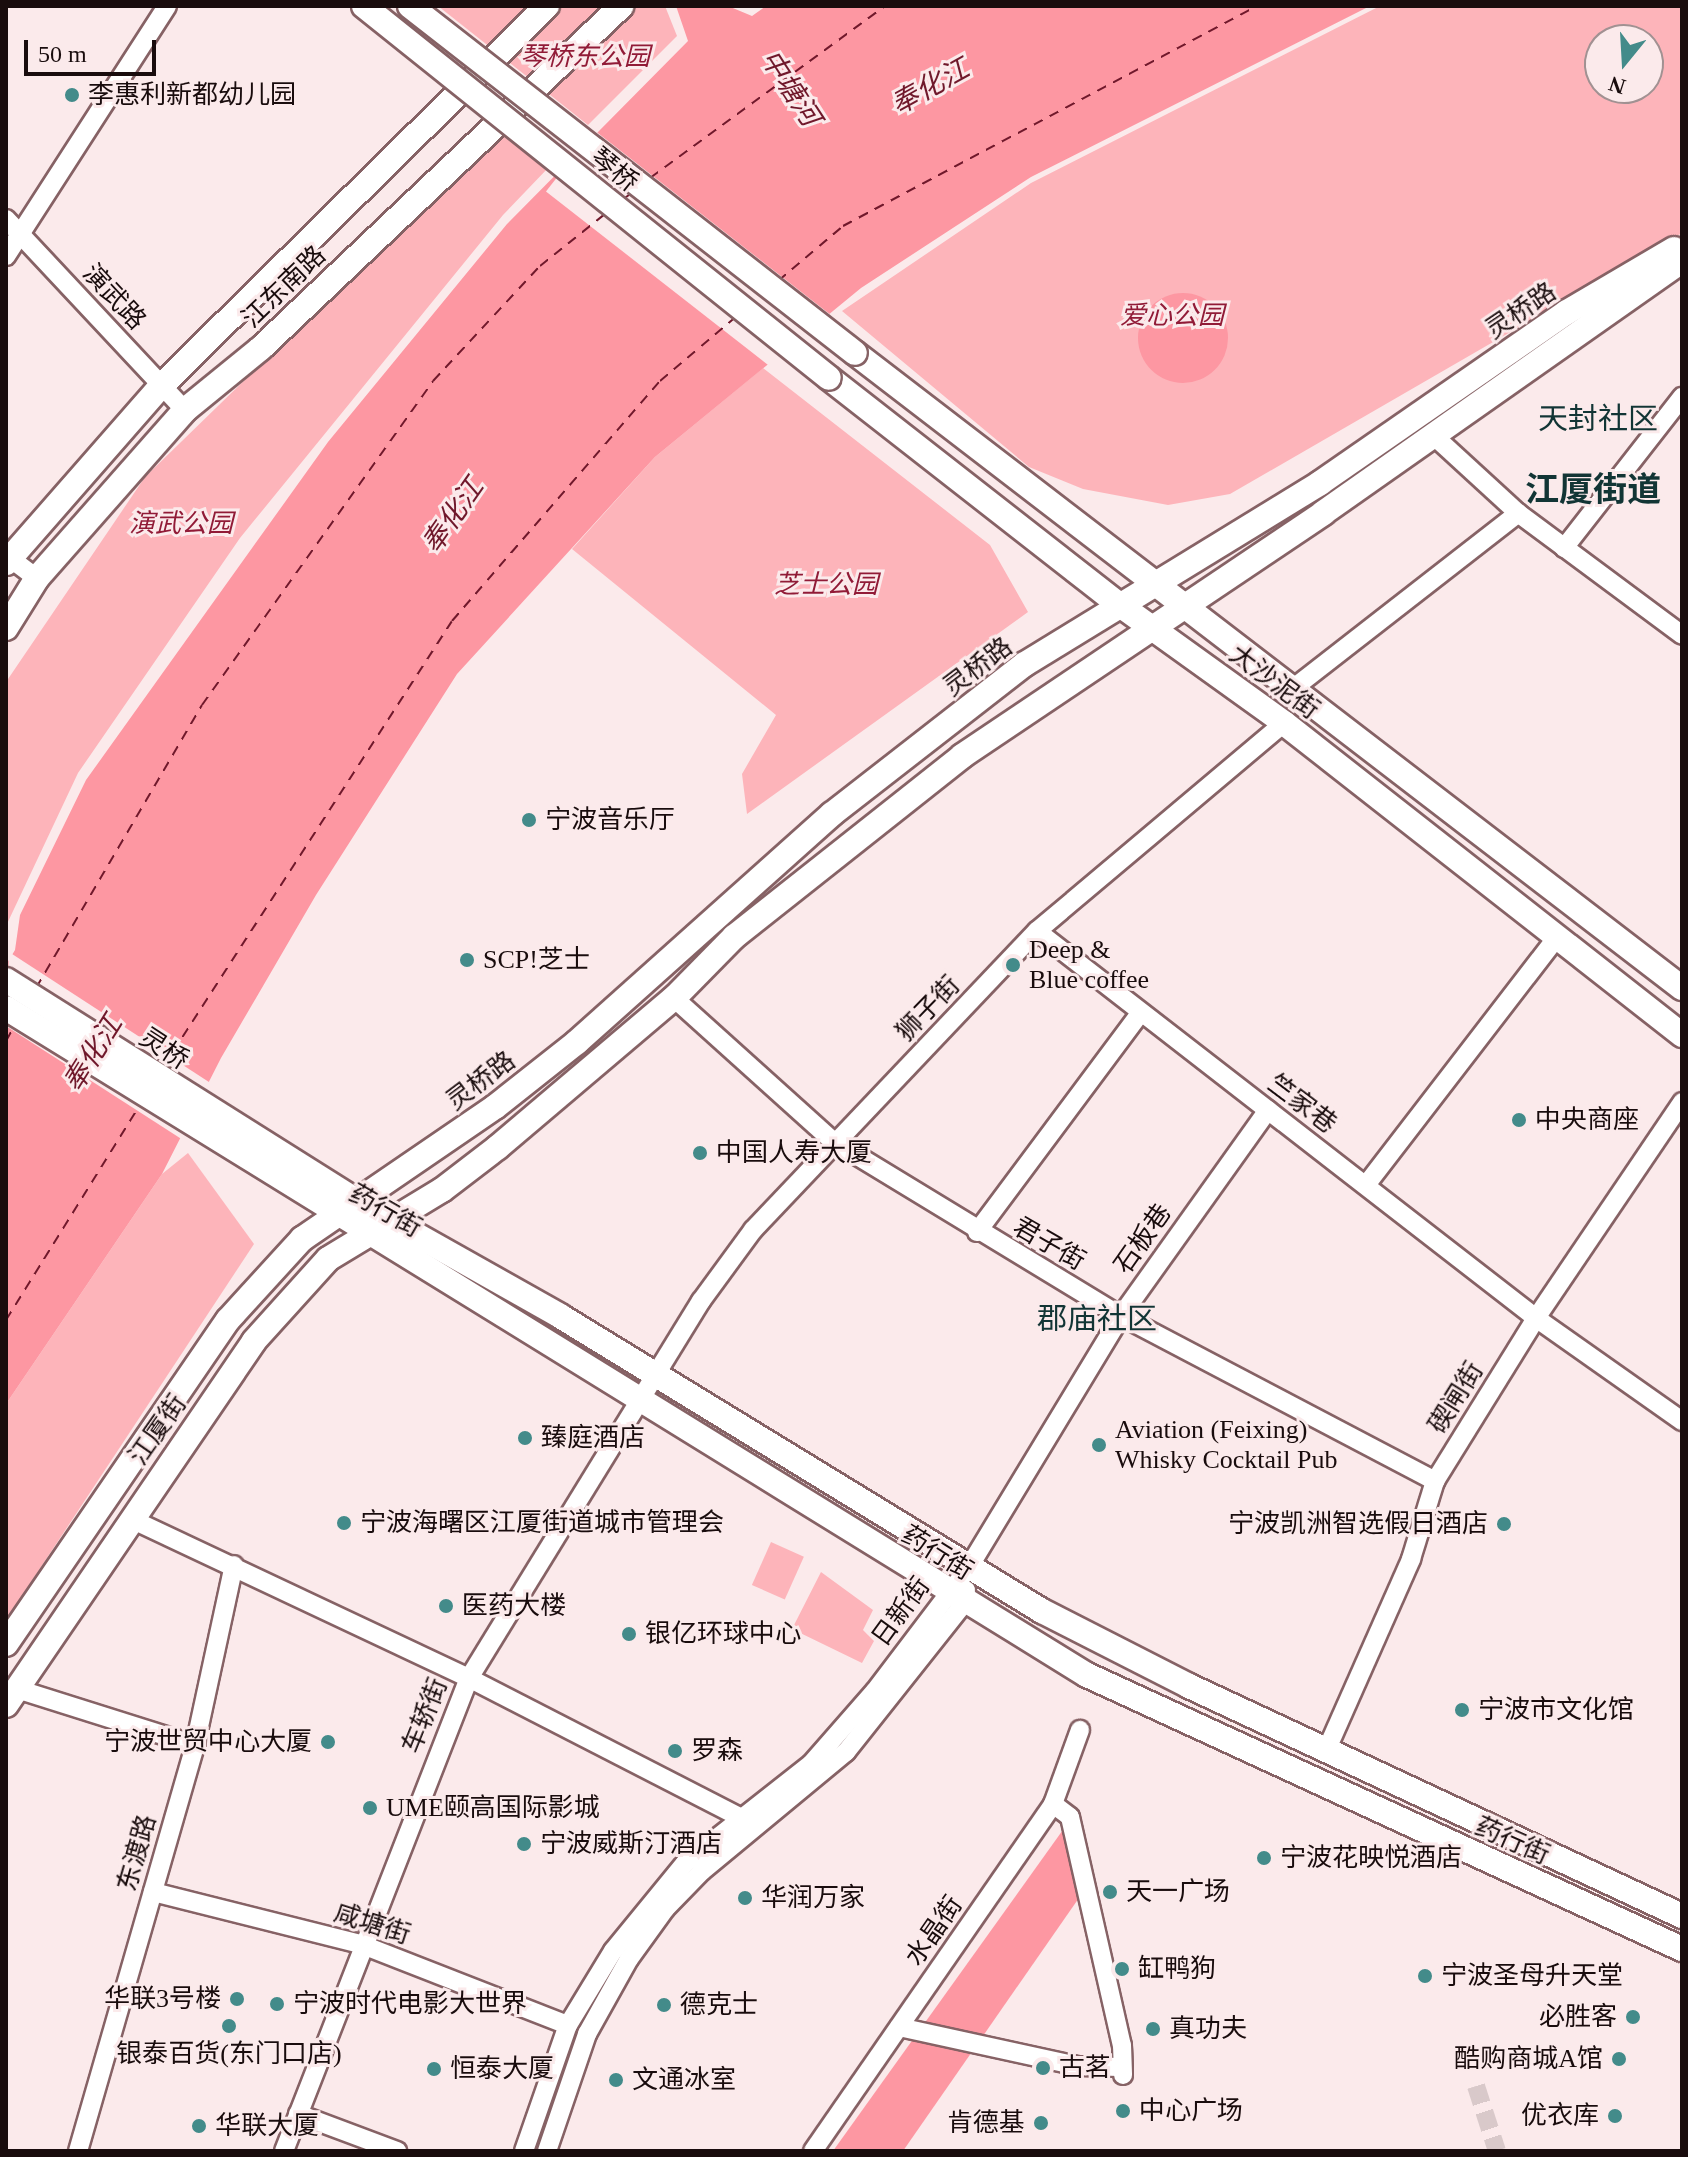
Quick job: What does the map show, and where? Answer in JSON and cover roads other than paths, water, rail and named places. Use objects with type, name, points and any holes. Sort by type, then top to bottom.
[{"type":"main road","name":"琴桥","points":[[364,6],[829,378]]},
{"type":"main road","name":"琴桥","points":[[410,6],[855,353]]},
{"type":"main road","name":"江东南路","points":[[7,558],[162,385],[547,6]]},
{"type":"main road","name":"江东南路","points":[[6,628],[37,578],[185,410],[261,348],[622,6]]},
{"type":"main road","name":"灵桥路","points":[[358,1202],[495,1107],[577,1042],[832,814],[1025,664],[1320,483],[1567,312],[1682,245]]},
{"type":"main road","name":"灵桥路","points":[[390,1220],[442,1190],[498,1147],[674,998],[734,937],[860,833],[962,756],[1434,436],[1682,261]]},
{"type":"main road","name":"大沙泥街","points":[[855,353],[1682,988]]},
{"type":"main road","name":"大沙泥街","points":[[829,378],[1120,605],[1284,723],[1555,940],[1682,1035]]},
{"type":"main road","name":"灵桥","points":[[6,980],[206,1122]]},
{"type":"main road","name":"灵桥","points":[[6,1008],[206,1122]]},
{"type":"main road","name":"药行街","points":[[206,1122],[390,1220],[653,1373],[969,1567],[1107,1646],[1682,1916]]},
{"type":"main road","name":"药行街","points":[[206,1122],[337,1216],[639,1397],[955,1598],[1170,1717],[1682,1949]]},
{"type":"main road","name":"江厦街","points":[[6,1644],[228,1320],[283,1256],[358,1202]]},
{"type":"main road","name":"江厦街","points":[[10,1696],[131,1519],[290,1297],[331,1257],[390,1220]]},
{"type":"street","points":[[6,256],[167,6]]},
{"type":"street","name":"演武路","points":[[6,219],[185,410]]},
{"type":"street","points":[[1564,548],[1682,397]]},
{"type":"street","points":[[1434,436],[1518,513],[1682,635]]},
{"type":"street","points":[[1291,690],[1518,513]]},
{"type":"street","points":[[7,558],[37,578]]},
{"type":"street","name":"狮子街","points":[[653,1373],[753,1230],[833,1141],[1037,931],[1284,723]]},
{"type":"street","name":"竺家巷","points":[[1037,931],[1536,1318],[1682,1421]]},
{"type":"street","points":[[1366,1185],[1555,940]]},
{"type":"street","name":"君子街","points":[[674,998],[833,1141],[977,1232],[1121,1316],[1435,1481]]},
{"type":"street","points":[[977,1232],[1141,1012]]},
{"type":"street","name":"碶闸街","points":[[1327,1749],[1411,1559],[1435,1481],[1536,1318],[1682,1102]]},
{"type":"street","name":"石板巷","points":[[969,1567],[1121,1316],[1268,1110]]},
{"type":"street","name":"车轿街","points":[[284,2151],[360,1944],[469,1678],[653,1373]]},
{"type":"street","points":[[131,1519],[469,1678],[740,1817]]},
{"type":"street","name":"东渡路","points":[[78,2151],[195,1745],[234,1565]]},
{"type":"street","name":"日新街","points":[[547,2151],[587,2034],[629,1959],[665,1909],[846,1752],[955,1598],[969,1567]]},
{"type":"street","name":"日新街","points":[[524,2151],[568,2025],[613,1951],[652,1898],[740,1817],[833,1742],[955,1598]]},
{"type":"street","points":[[10,1696],[195,1745]]},
{"type":"street","name":"水晶街","points":[[813,2151],[908,2029],[1053,1804],[1080,1730]]},
{"type":"street","points":[[908,2029],[1078,2066],[1122,2071],[1122,2045],[1070,1817],[1053,1804]]},
{"type":"street","name":"咸塘街","points":[[153,1892],[360,1944],[568,2025]]},
{"type":"street","points":[[298,2114],[397,2151]]},
{"type":"water","points":[[676,6],[728,6],[752,16],[766,6],[1370,6],[1031,177],[861,288],[655,457],[457,674],[316,895],[221,1058],[162,1174],[6,1404],[6,965],[15,950],[20,915],[86,780],[328,442],[507,224],[688,41]]},
{"type":"water","points":[[1183,293],[1200,296],[1215,306],[1225,321],[1228,338],[1225,355],[1215,370],[1200,380],[1183,383],[1166,380],[1151,370],[1141,355],[1138,338],[1141,321],[1151,306],[1166,296]]},
{"type":"water","points":[[1065,1827],[1081,1895],[903,2151],[833,2151]]},
{"type":"tunnel","points":[[1476,2086],[1497,2151]]},
{"type":"place","name":"李惠利新都幼儿园","points":[[72,95]]},
{"type":"place","name":"宁波音乐厅","points":[[529,820]]},
{"type":"place","name":"SCP!芝士","points":[[467,960]]},
{"type":"place","name":"Deep & Blue coffee","points":[[1013,965]]},
{"type":"place","name":"中央商座","points":[[1519,1120]]},
{"type":"place","name":"中国人寿大厦","points":[[700,1153]]},
{"type":"place","name":"臻庭酒店","points":[[525,1438]]},
{"type":"place","name":"Aviation (Feixing) Whisky Cocktail Pub","points":[[1099,1445]]},
{"type":"place","name":"宁波海曙区江厦街道城市管理会","points":[[344,1523]]},
{"type":"place","name":"宁波凯洲智选假日酒店","points":[[1504,1524]]},
{"type":"place","name":"医药大楼","points":[[446,1606]]},
{"type":"place","name":"银亿环球中心","points":[[629,1634]]},
{"type":"place","name":"宁波市文化馆","points":[[1462,1710]]},
{"type":"place","name":"宁波世贸中心大厦","points":[[328,1742]]},
{"type":"place","name":"罗森","points":[[675,1751]]},
{"type":"place","name":"UME颐高国际影城","points":[[370,1808]]},
{"type":"place","name":"宁波威斯汀酒店","points":[[524,1844]]},
{"type":"place","name":"宁波花映悦酒店","points":[[1264,1858]]},
{"type":"place","name":"天一广场","points":[[1110,1892]]},
{"type":"place","name":"华润万家","points":[[745,1898]]},
{"type":"place","name":"缸鸭狗","points":[[1122,1969]]},
{"type":"place","name":"宁波圣母升天堂","points":[[1425,1976]]},
{"type":"place","name":"华联3号楼","points":[[237,1999]]},
{"type":"place","name":"宁波时代电影大世界","points":[[277,2004]]},
{"type":"place","name":"德克士","points":[[664,2005]]},
{"type":"place","name":"必胜客","points":[[1633,2017]]},
{"type":"place","name":"银泰百货(东门口店)","points":[[229,2026]]},
{"type":"place","name":"真功夫","points":[[1153,2029]]},
{"type":"place","name":"酷购商城A馆","points":[[1619,2059]]},
{"type":"place","name":"古茗","points":[[1043,2068]]},
{"type":"place","name":"恒泰大厦","points":[[434,2069]]},
{"type":"place","name":"文通冰室","points":[[616,2080]]},
{"type":"place","name":"中心广场","points":[[1123,2111]]},
{"type":"place","name":"优衣库","points":[[1615,2116]]},
{"type":"place","name":"肯德基","points":[[1041,2123]]},
{"type":"place","name":"华联大厦","points":[[199,2126]]},
{"type":"district","name":"天封社区","points":[[1598,419]]},
{"type":"district","name":"江厦街道","points":[[1593,490]]},
{"type":"district","name":"郡庙社区","points":[[1097,1319]]},
{"type":"park label","name":"琴桥东公园","points":[[585,57]]},
{"type":"park label","name":"爱心公园","points":[[1172,316]]},
{"type":"park label","name":"演武公园","points":[[181,524]]},
{"type":"park label","name":"芝士公园","points":[[826,585]]},
{"type":"water label","name":"奉化江","points":[[930,87]]},
{"type":"water label","name":"中塘河","points":[[790,88]]},
{"type":"water label","name":"奉化江","points":[[453,516]]},
{"type":"water label","name":"奉化江","points":[[93,1054]]}]
